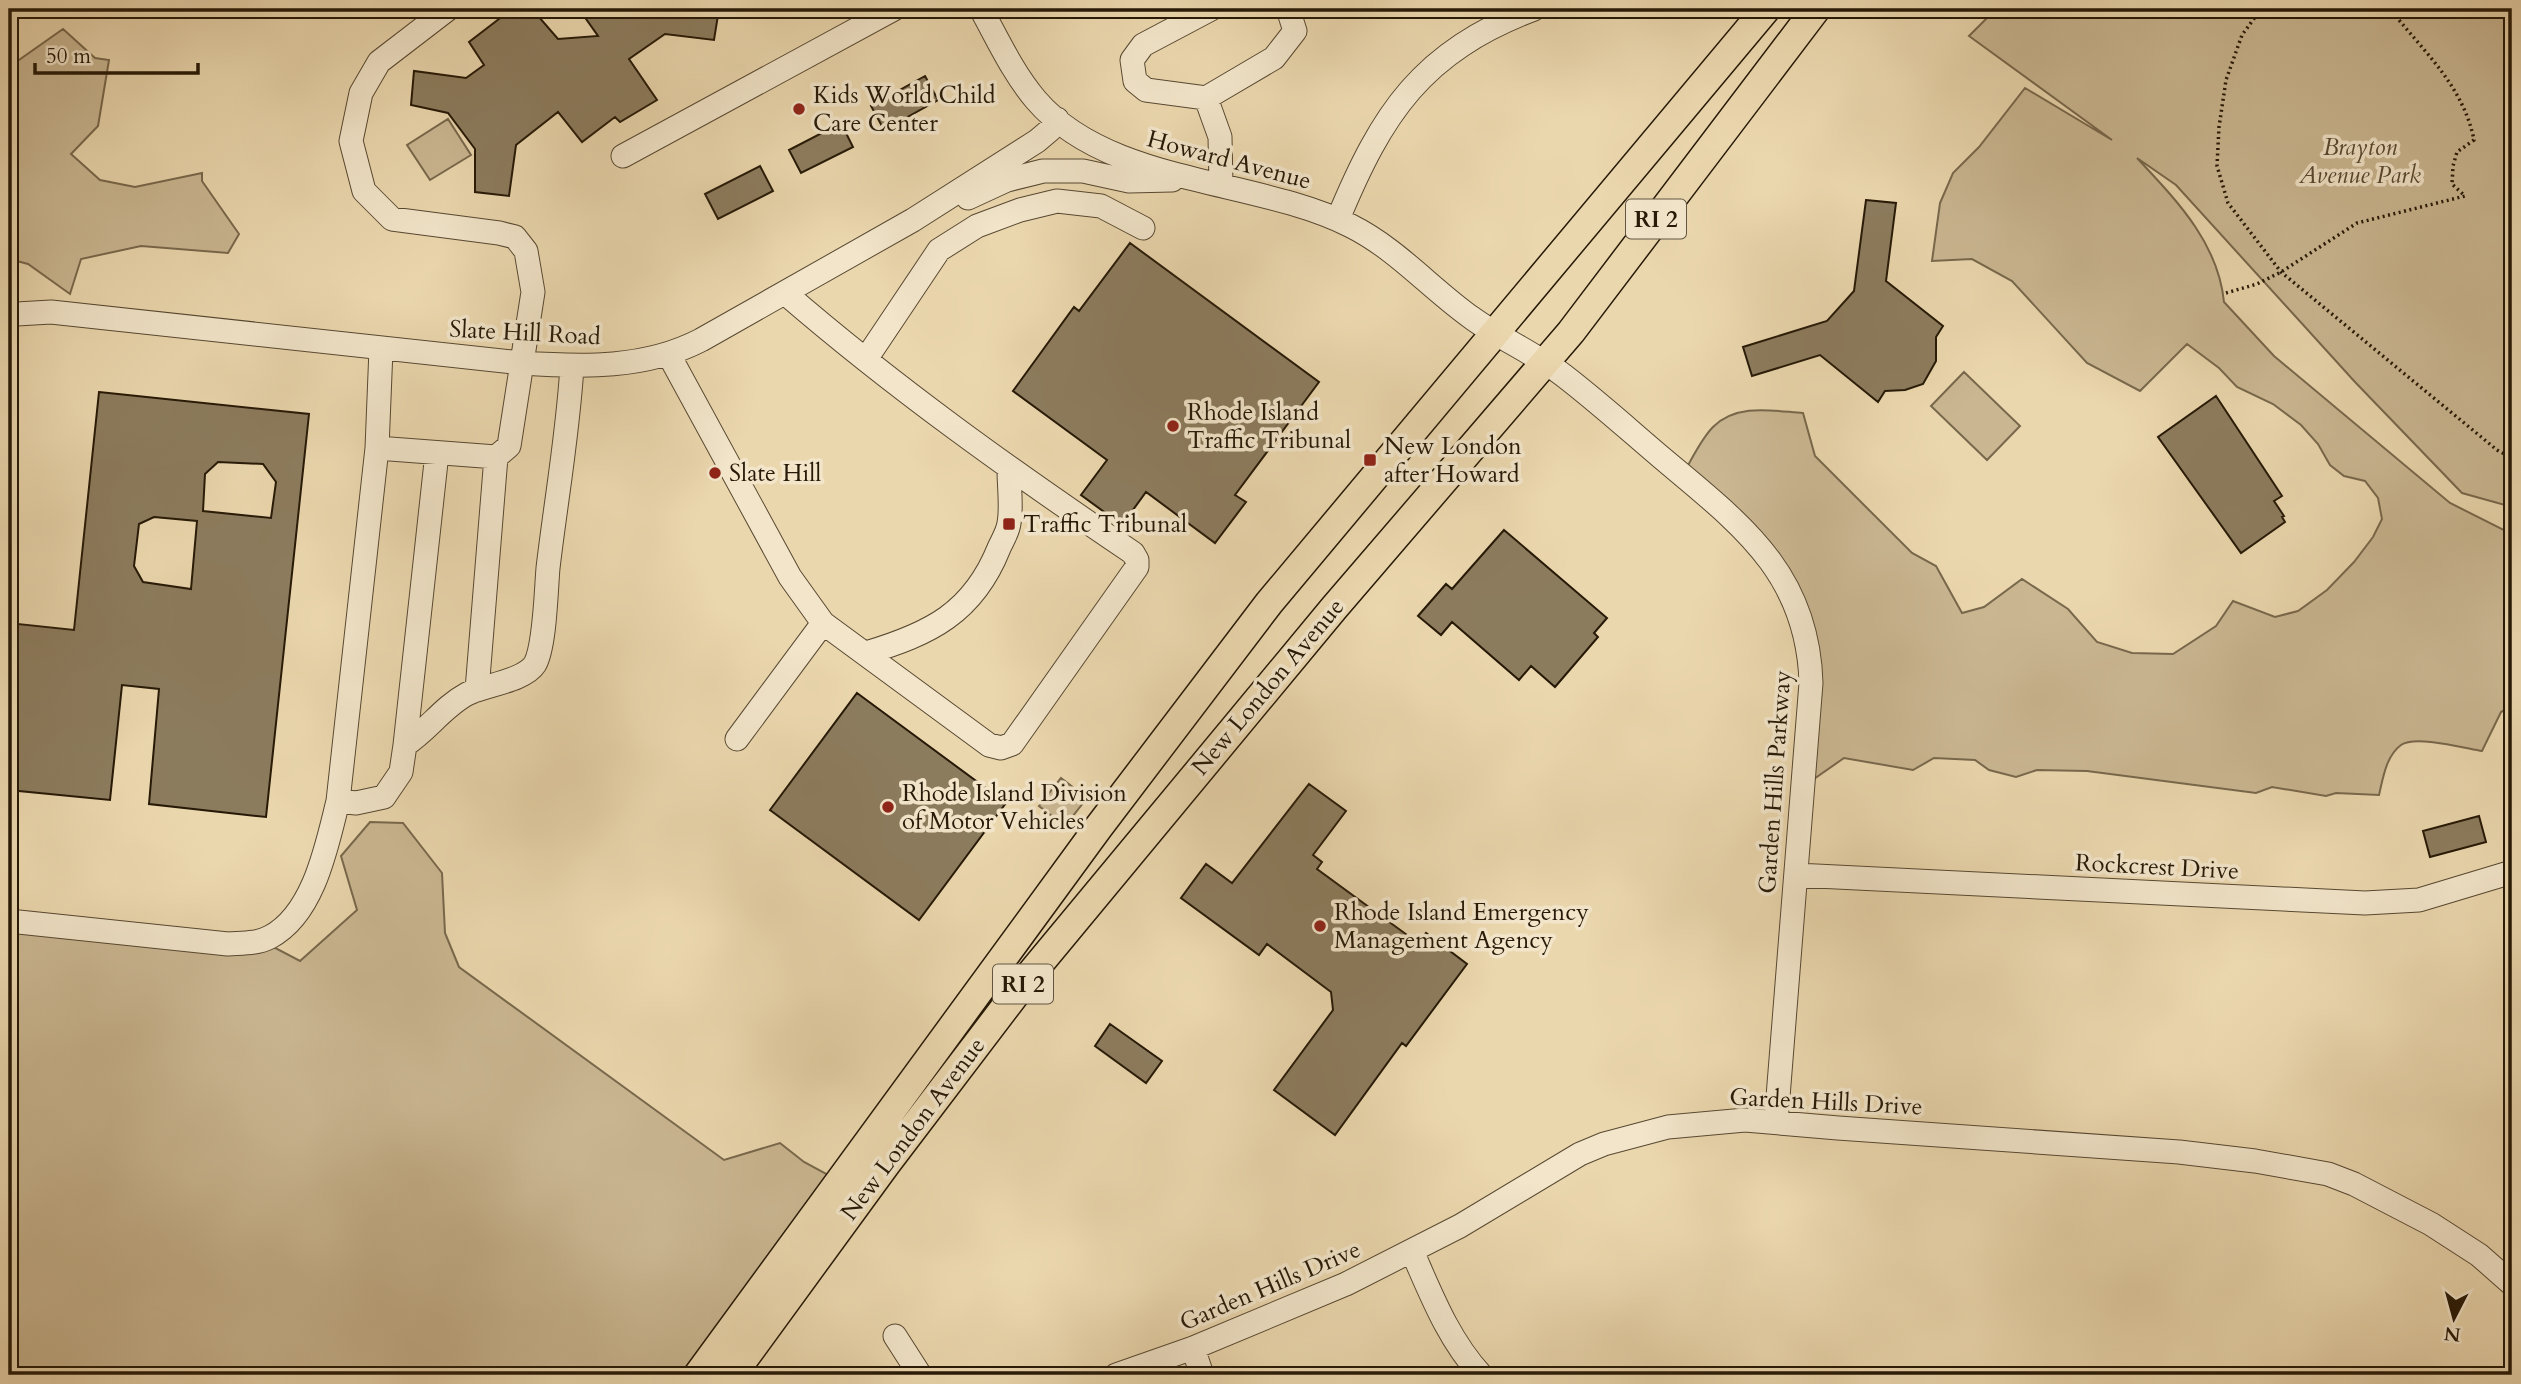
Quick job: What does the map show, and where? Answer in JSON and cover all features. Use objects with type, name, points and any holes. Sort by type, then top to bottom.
[{"type":"main road","name":"New London Avenue","points":[[698,1375],[1098,828],[1269,603],[1766,9]]},
{"type":"main road","name":"New London Avenue","points":[[732,1375],[932,1102],[1037,965],[1343,598],[1570,332],[1816,9]]},
{"type":"main road","points":[[1766,73],[1838,9]]},
{"type":"street","points":[[377,449],[496,457],[509,446],[533,292],[526,251],[515,237],[499,233],[391,219],[364,191],[351,141],[361,93],[379,62],[448,9]]},
{"type":"street","points":[[623,156],[894,9]]},
{"type":"street","name":"Howard Avenue","points":[[981,9],[1016,72],[1036,100],[1056,119],[1111,152],[1196,179],[1292,203],[1338,219],[1385,246],[1471,318],[1494,332]]},
{"type":"street","points":[[1211,9],[1143,45],[1132,60],[1135,81],[1146,90],[1206,99],[1274,58],[1295,31],[1288,9]]},
{"type":"street","points":[[1338,219],[1358,169],[1376,135],[1417,81],[1470,38],[1534,9]]},
{"type":"street","points":[[1206,99],[1220,136],[1221,185]]},
{"type":"street","name":"Slate Hill Road","points":[[9,317],[51,312],[522,363],[572,366],[626,363],[668,355],[701,340],[785,293],[913,220],[1037,141],[1050,130],[1056,119]]},
{"type":"street","points":[[913,220],[1007,180],[1043,170],[1083,171],[1129,181],[1196,179]]},
{"type":"street","points":[[866,359],[939,250],[977,226],[1020,210],[1057,201],[1101,206],[1143,228]]},
{"type":"street","points":[[668,355],[790,577],[822,623],[989,745],[1001,748],[1012,744],[1137,567],[1137,560],[1133,553],[1009,470],[785,293]]},
{"type":"street","name":"Garden Hills Parkway","points":[[1494,332],[1562,374],[1741,527],[1771,560],[1791,595],[1805,634],[1811,683],[1776,1122]]},
{"type":"street","points":[[9,921],[209,943],[253,942],[268,938],[281,930],[306,900],[326,853],[338,801],[377,449],[381,349]]},
{"type":"street","points":[[405,744],[422,734],[452,703],[477,690],[521,674],[534,664],[541,642],[568,428],[572,366]]},
{"type":"street","points":[[338,801],[356,803],[384,797],[401,772],[437,453]]},
{"type":"street","points":[[477,690],[496,457]]},
{"type":"street","points":[[866,653],[906,641],[954,614],[974,593],[993,563],[1009,524],[1009,470]]},
{"type":"street","points":[[737,738],[822,623]]},
{"type":"street","name":"Rockcrest Drive","points":[[1796,875],[2365,903],[2419,900],[2512,872]]},
{"type":"street","name":"Garden Hills Drive","points":[[1116,1375],[1192,1348],[1346,1284],[1460,1226],[1580,1154],[1604,1144],[1668,1127],[1745,1120],[2179,1152],[2255,1161],[2328,1174],[2354,1184],[2431,1224],[2479,1255],[2512,1284]]},
{"type":"street","points":[[1412,1251],[1434,1303],[1480,1375]]},
{"type":"street","points":[[895,1336],[920,1375]]},
{"type":"street","points":[[1192,1348],[1202,1375]]},
{"type":"path","points":[[2261,9],[2242,35],[2226,80],[2217,166],[2228,203],[2281,272],[2497,450],[2512,458]]},
{"type":"path","points":[[2226,293],[2257,284],[2281,272],[2357,223],[2465,195],[2452,184],[2453,166],[2457,152],[2474,140],[2470,121],[2440,66],[2390,9]]},
{"type":"green space","name":"Brayton Avenue Park","points":[[1996,9],[2512,9],[2512,507],[2462,493],[2355,382],[2176,185],[2137,158],[2180,206],[2204,241],[2220,280],[2224,302],[2274,356],[2450,503],[2512,534],[2512,706],[2501,712],[2482,751],[2428,742],[2408,742],[2396,750],[2389,761],[2379,795],[2336,793],[2326,796],[2272,787],[2256,793],[2087,771],[2037,770],[2016,777],[1989,770],[1975,760],[1934,758],[1913,770],[1844,758],[1801,788],[1808,664],[1786,592],[1683,474],[1713,427],[1733,414],[1756,410],[1803,413],[1815,456],[1912,553],[1936,566],[1962,613],[1984,607],[2022,579],[2068,609],[2097,642],[2132,653],[2173,654],[2216,626],[2233,601],[2275,617],[2298,611],[2327,590],[2354,562],[2373,537],[2382,519],[2378,498],[2365,481],[2344,476],[2330,465],[2318,444],[2301,425],[2273,404],[2237,387],[2219,368],[2187,344],[2140,391],[2087,363],[2012,281],[1972,259],[1932,261],[1940,203],[1953,173],[1979,147],[2025,88],[2112,140],[1969,36]]},
{"type":"green space","points":[[63,29],[95,58],[109,60],[98,126],[71,154],[100,180],[135,187],[202,173],[202,181],[239,234],[228,253],[141,246],[81,259],[70,294],[28,264],[9,259],[9,67]]},
{"type":"green space","points":[[448,119],[471,155],[430,180],[407,145]]},
{"type":"green space","points":[[1964,372],[2020,426],[1987,460],[1931,406]]},
{"type":"green space","points":[[1061,778],[1087,798],[1065,826],[1039,806]]},
{"type":"green space","points":[[370,822],[403,823],[442,873],[445,933],[459,967],[724,1160],[780,1143],[804,1162],[832,1177],[685,1375],[9,1375],[9,925],[264,942],[300,961],[357,910],[341,856]]},
{"type":"building","points":[[512,9],[532,9],[558,39],[598,36],[579,9],[719,9],[714,40],[665,34],[629,59],[657,100],[620,122],[615,117],[582,142],[558,112],[516,145],[509,196],[475,192],[475,149],[448,113],[411,105],[414,71],[466,78],[484,65],[469,42]]},
{"type":"building","points":[[925,76],[938,100],[884,130],[871,106]]},
{"type":"building","points":[[841,123],[853,147],[801,173],[789,150]]},
{"type":"building","points":[[760,166],[773,191],[718,219],[705,194]]},
{"type":"building","points":[[1866,200],[1896,203],[1886,281],[1943,326],[1936,337],[1936,361],[1923,384],[1905,390],[1885,391],[1878,402],[1820,355],[1752,376],[1743,347],[1827,321],[1854,291]]},
{"type":"building","name":"Rhode Island Traffic Tribunal","points":[[1130,243],[1319,382],[1235,495],[1246,502],[1215,543],[1146,492],[1122,525],[1081,495],[1107,460],[1013,391],[1074,307],[1079,311]]},
{"type":"building","points":[[99,392],[309,414],[266,817],[149,804],[159,689],[122,685],[110,800],[9,790],[9,623],[74,630]],"holes":[[[218,462],[263,464],[276,482],[271,518],[203,511],[205,474]],[[154,517],[197,521],[191,589],[143,582],[134,566],[139,524]]]},
{"type":"building","points":[[2216,396],[2282,496],[2274,501],[2285,522],[2241,553],[2158,437]]},
{"type":"building","points":[[1504,530],[1607,618],[1594,633],[1598,637],[1555,687],[1531,666],[1519,680],[1452,622],[1441,635],[1418,616],[1446,584],[1452,589]]},
{"type":"building","name":"Rhode Island Division of Motor Vehicles","points":[[857,693],[1006,803],[919,920],[770,810]]},
{"type":"building","points":[[1309,784],[1346,811],[1313,855],[1322,862],[1317,869],[1418,943],[1426,933],[1467,964],[1406,1046],[1402,1043],[1335,1135],[1274,1090],[1333,1010],[1331,992],[1267,944],[1259,955],[1181,898],[1206,864],[1232,883]]},
{"type":"building","points":[[2479,816],[2486,842],[2430,857],[2423,831]]},
{"type":"building","points":[[1110,1024],[1162,1061],[1146,1083],[1095,1046]]},
{"type":"place","name":"Kids World Child Care Center","points":[[799,109]]},
{"type":"place","name":"Rhode Island Traffic Tribunal","points":[[1173,426]]},
{"type":"place","name":"New London after Howard","points":[[1370,460]]},
{"type":"place","name":"Slate Hill","points":[[715,473]]},
{"type":"place","name":"Traffic Tribunal","points":[[1009,524]]},
{"type":"place","name":"Rhode Island Division of Motor Vehicles","points":[[888,807]]},
{"type":"place","name":"Rhode Island Emergency Management Agency","points":[[1320,926]]}]
